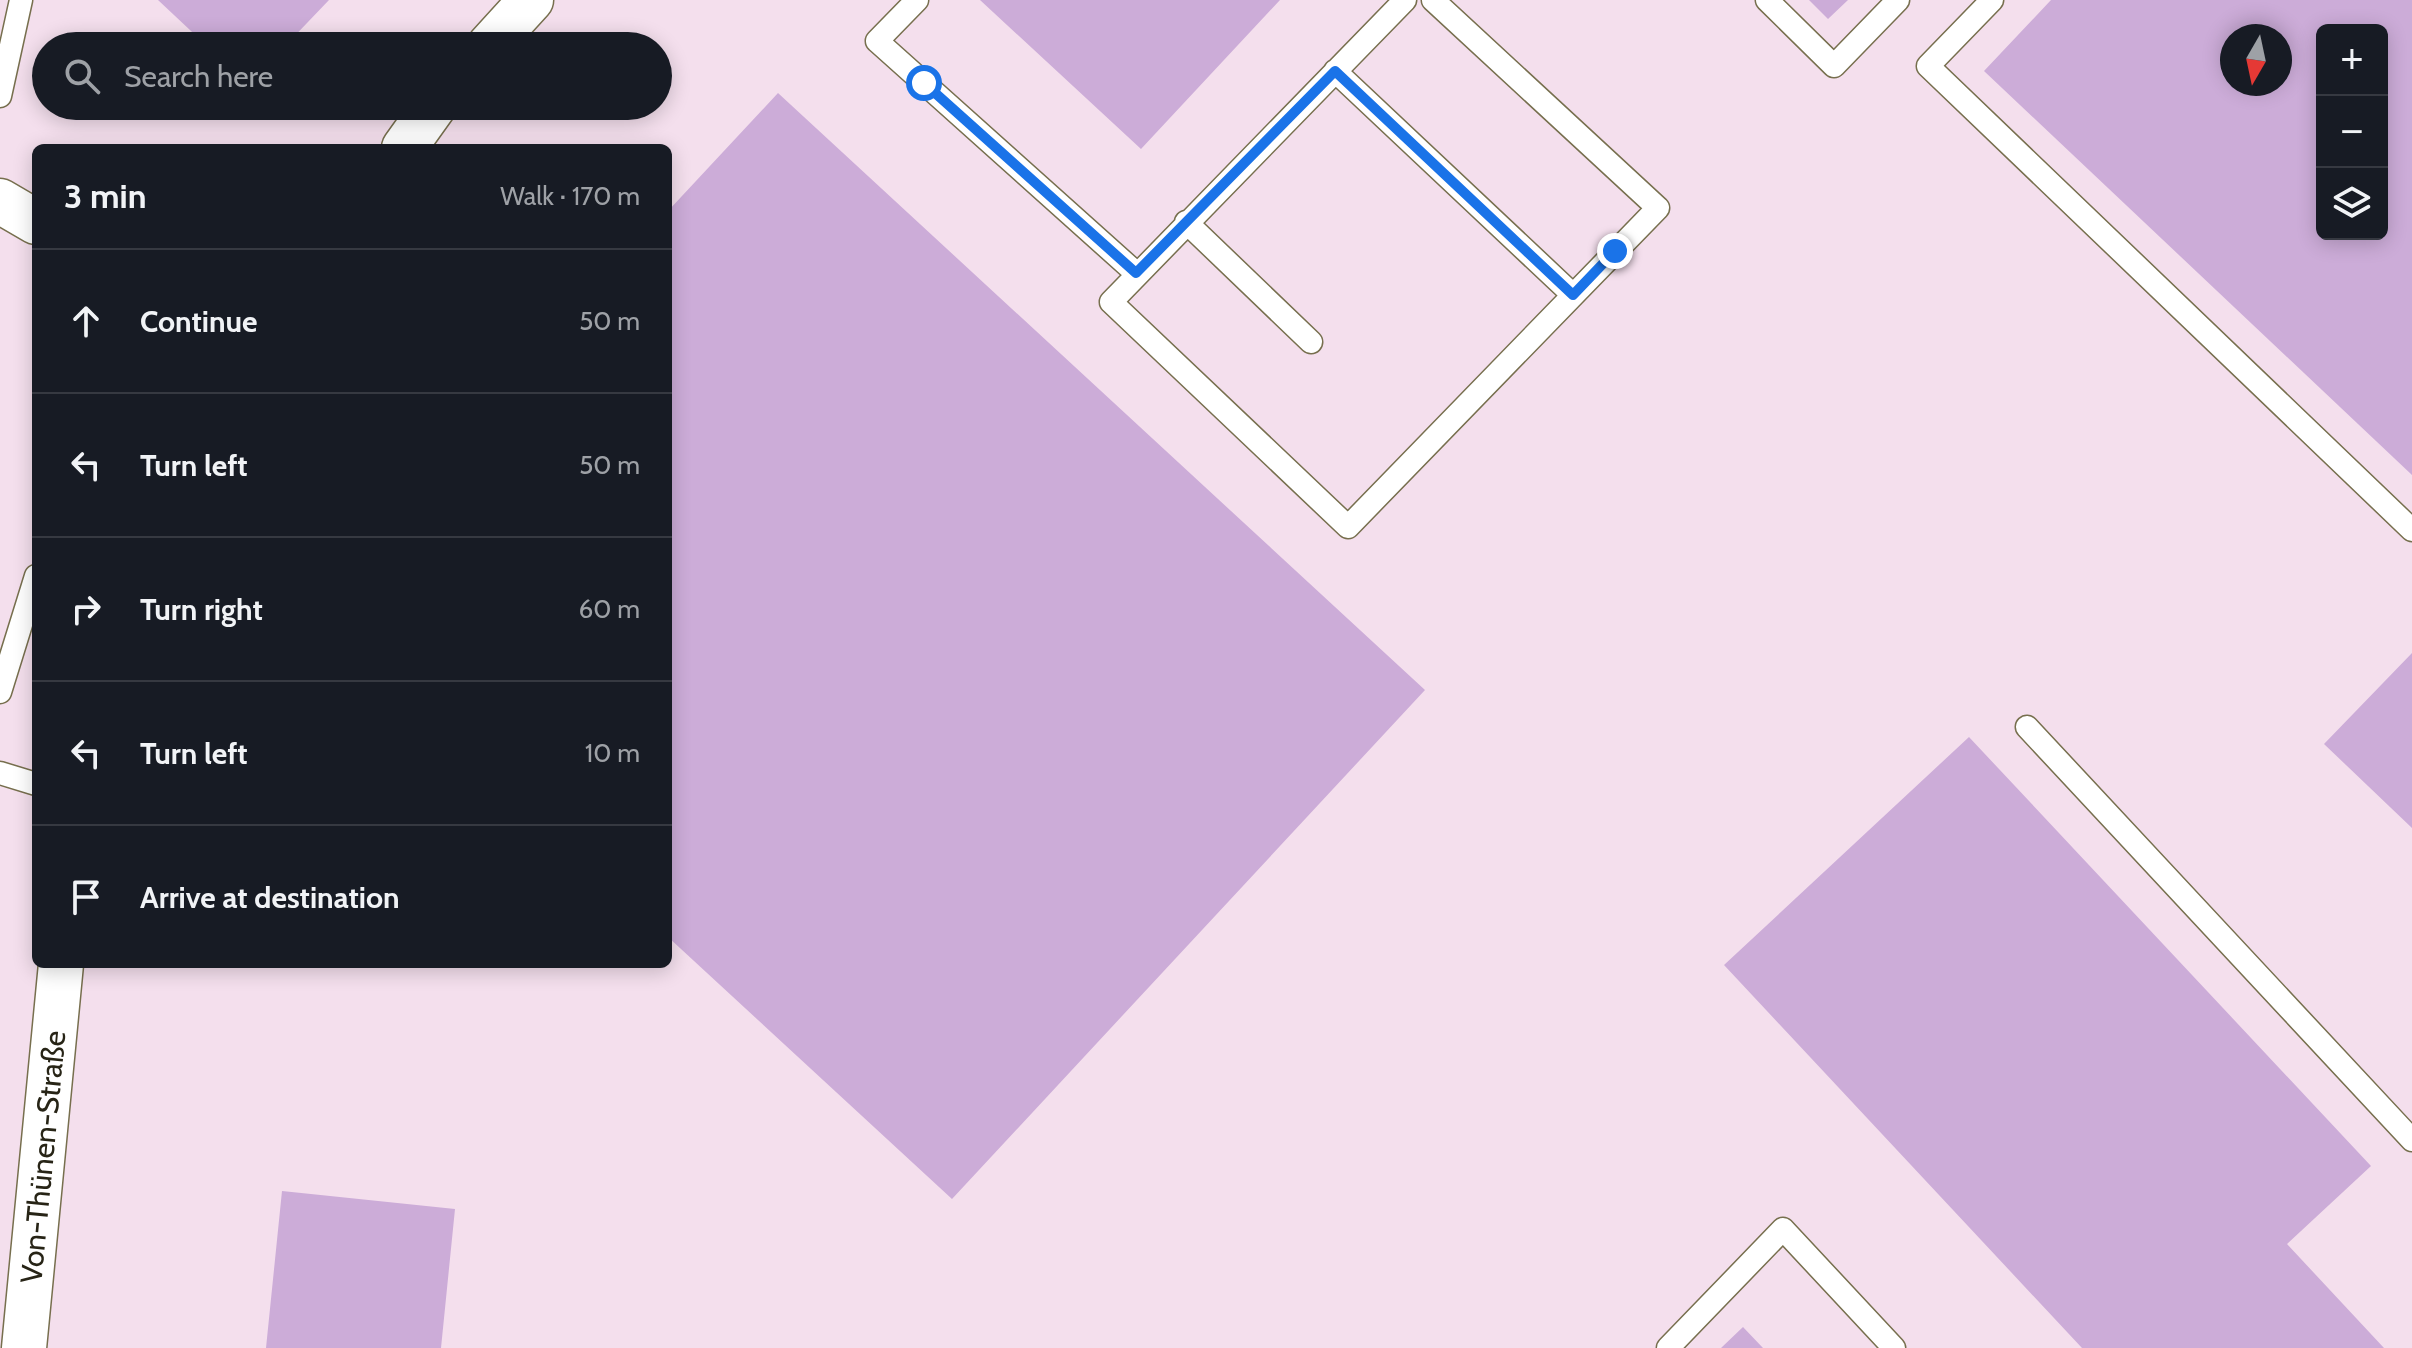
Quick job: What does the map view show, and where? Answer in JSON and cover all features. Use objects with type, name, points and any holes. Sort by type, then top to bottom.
[{"type":"street","points":[[502,32],[531,0]]},
{"type":"street","points":[[407,144],[424,120]]},
{"type":"street","points":[[0,201],[32,220]]},
{"type":"street","name":"Von-Thünen-Straße","points":[[24,1348],[61,968]]},
{"type":"lane","points":[[0,96],[21,0]]},
{"type":"lane","points":[[917,0],[877,41],[1136,273]]},
{"type":"lane","points":[[1405,0],[1111,302],[1348,527],[1658,208],[1433,0]]},
{"type":"lane","points":[[1767,0],[1834,66],[1898,0]]},
{"type":"lane","points":[[1992,0],[1928,66],[2412,530]]},
{"type":"lane","points":[[1335,71],[1573,295]]},
{"type":"lane","points":[[1186,222],[1311,342]]},
{"type":"lane","points":[[0,692],[32,589]]},
{"type":"lane","points":[[2027,727],[2412,1140]]},
{"type":"lane","points":[[0,773],[32,783]]},
{"type":"lane","points":[[1668,1348],[1783,1229],[1894,1348]]},
{"type":"shaded area","points":[[0,0],[2412,0],[2412,1348],[0,1348]]},
{"type":"building","points":[[158,0],[329,0],[298,32],[192,32]]},
{"type":"building","points":[[980,0],[1280,0],[1141,149]]},
{"type":"building","points":[[1809,0],[1848,0],[1828,19]]},
{"type":"building","points":[[2051,0],[2412,0],[2412,475],[1984,71]]},
{"type":"building","points":[[778,93],[1425,690],[952,1199],[672,941],[672,207]]},
{"type":"building","points":[[2412,653],[2412,828],[2324,744]]},
{"type":"building","points":[[1969,737],[2371,1166],[2287,1244],[2384,1348],[2082,1348],[1724,965]]},
{"type":"building","points":[[282,1191],[455,1209],[441,1348],[266,1348]]},
{"type":"building","points":[[1743,1327],[1763,1348],[1721,1348]]},
{"type":"route","points":[[924,83],[1136,273],[1335,71],[1573,295],[1615,251]]}]
